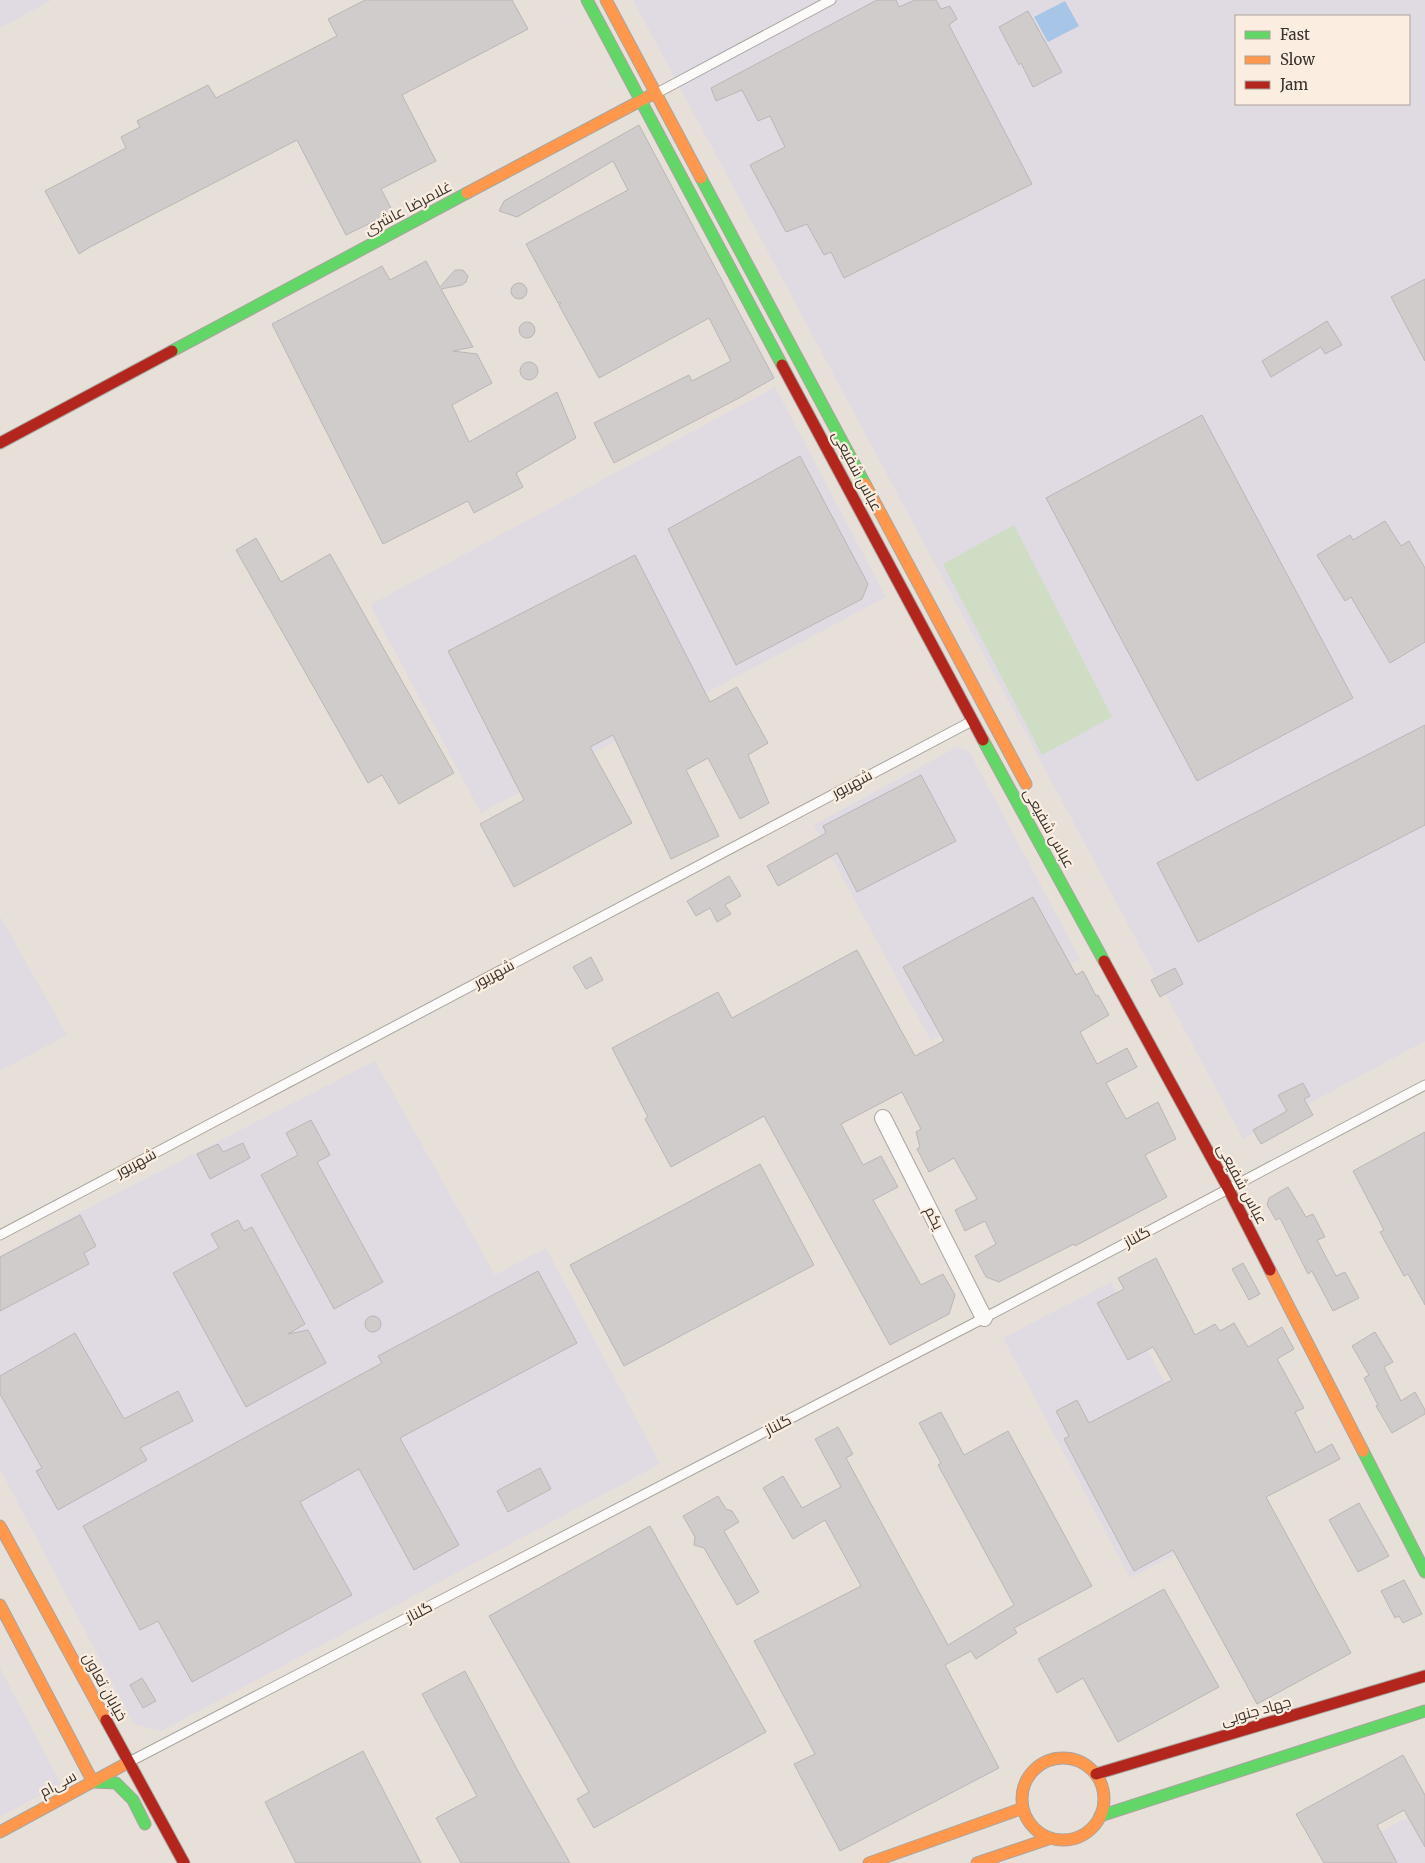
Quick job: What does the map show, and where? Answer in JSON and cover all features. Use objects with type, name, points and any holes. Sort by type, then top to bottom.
[{"type":"main road","name":"عباس شفیعی","points":[[588,0],[973,721],[1228,1188],[1425,1572]]},
{"type":"main road","name":"عباس شفیعی","points":[[606,0],[1030,791]]},
{"type":"main road","name":"غلامرضا عاشری","points":[[0,443],[657,93]]},
{"type":"main road","points":[[1306,1315],[1374,1447]]},
{"type":"main road","name":"خیابان تعاون","points":[[0,1526],[184,1863]]},
{"type":"main road","points":[[0,1605],[94,1782],[116,1783],[133,1800],[149,1832]]},
{"type":"main road","name":"جهاد جنوبی","points":[[1096,1774],[1425,1676]]},
{"type":"main road","points":[[1100,1816],[1425,1711]]},
{"type":"main road","points":[[1061,1758],[1078,1760],[1096,1774],[1103,1788],[1104,1806],[1098,1821],[1086,1833],[1070,1840],[1051,1838],[1037,1831],[1026,1818],[1022,1808],[1024,1786],[1028,1776],[1045,1761],[1061,1758]]},
{"type":"main road","name":"سی‌ام","points":[[0,1832],[129,1762]]},
{"type":"main road","points":[[869,1863],[1022,1808]]},
{"type":"main road","points":[[977,1863],[1051,1838]]},
{"type":"street","name":"یکم","points":[[883,1118],[984,1318]]},
{"type":"lane","name":"غلامرضا عاشری","points":[[657,93],[831,0]]},
{"type":"lane","name":"شهریور","points":[[0,1234],[988,713]]},
{"type":"lane","name":"گلناز","points":[[129,1762],[984,1318],[1425,1085]]},
{"type":"shaded area","points":[[0,0],[52,0],[0,28]]},
{"type":"shaded area","points":[[633,0],[1425,0],[1425,1041],[1243,1139]]},
{"type":"shaded area","points":[[775,387],[886,597],[481,813],[370,605]]},
{"type":"shaded area","points":[[957,747],[969,751],[1080,959],[931,1041],[814,825]]},
{"type":"shaded area","points":[[0,916],[67,1035],[0,1071]]},
{"type":"shaded area","points":[[375,1061],[495,1275],[546,1248],[660,1464],[161,1731],[134,1724],[0,1469],[0,1256],[92,1206]]},
{"type":"shaded area","points":[[1111,1282],[1239,1521],[1130,1578],[1003,1338]]},
{"type":"shaded area","points":[[0,1668],[61,1784],[0,1817]]},
{"type":"shaded area","points":[[1425,1808],[1425,1863],[1322,1863]]},
{"type":"green space","points":[[1014,525],[1112,717],[1042,755],[943,564]]},
{"type":"water","points":[[1065,1],[1079,26],[1048,42],[1034,17]]},
{"type":"building","points":[[365,0],[512,0],[528,29],[402,95],[436,161],[381,189],[393,212],[346,235],[297,140],[79,254],[45,191],[126,148],[121,137],[140,127],[137,121],[208,85],[216,98],[337,36],[328,19]]},
{"type":"building","points":[[877,0],[896,0],[899,7],[915,0],[936,0],[941,9],[950,6],[957,19],[949,25],[1032,184],[844,278],[831,252],[824,255],[807,224],[786,232],[750,165],[785,147],[770,116],[758,121],[742,90],[716,101],[711,88]]},
{"type":"building","points":[[1028,11],[1062,72],[1033,87],[999,27]]},
{"type":"building","points":[[639,125],[774,378],[614,463],[594,423],[689,375],[692,381],[731,361],[709,318],[599,378],[559,305],[561,303],[558,303],[526,244],[628,190],[613,161],[517,217],[499,211],[504,201]]},
{"type":"building","points":[[426,261],[440,287],[455,270],[463,270],[468,276],[466,282],[462,285],[441,289],[473,347],[453,351],[477,354],[492,383],[452,405],[469,442],[557,392],[576,438],[516,473],[523,487],[474,513],[468,501],[383,544],[272,324],[382,266],[390,280]]},
{"type":"building","points":[[1425,279],[1425,361],[1391,297]]},
{"type":"building","points":[[519,283],[527,291],[519,299],[511,291]]},
{"type":"building","points":[[1327,321],[1342,345],[1325,354],[1321,347],[1271,377],[1262,361]]},
{"type":"building","points":[[524,322],[530,322],[535,327],[533,336],[524,338],[519,333],[519,327]]},
{"type":"building","points":[[529,362],[535,365],[538,371],[535,377],[529,380],[523,377],[520,371],[523,365]]},
{"type":"building","points":[[1202,415],[1353,698],[1197,781],[1046,498]]},
{"type":"building","points":[[800,456],[868,584],[862,599],[736,665],[668,529]]},
{"type":"building","points":[[1385,521],[1401,546],[1409,541],[1425,568],[1425,642],[1390,663],[1351,597],[1345,601],[1317,555],[1350,535],[1353,540]]},
{"type":"building","points":[[256,538],[281,582],[330,554],[454,773],[399,804],[382,775],[368,783],[236,550]]},
{"type":"building","points":[[635,555],[710,702],[737,687],[768,743],[748,755],[769,803],[740,819],[708,758],[686,770],[719,836],[671,859],[613,735],[590,747],[632,823],[514,887],[480,824],[524,800],[448,651]]},
{"type":"building","points":[[1425,725],[1425,825],[1198,942],[1157,863]]},
{"type":"building","points":[[921,775],[956,841],[857,892],[837,853],[778,886],[767,866],[826,833],[823,826]]},
{"type":"building","points":[[729,876],[741,896],[725,905],[731,914],[717,922],[710,908],[696,916],[687,901]]},
{"type":"building","points":[[1033,897],[1076,975],[1083,971],[1096,996],[1098,995],[1109,1015],[1080,1032],[1097,1064],[1127,1048],[1137,1067],[1106,1083],[1126,1119],[1158,1102],[1176,1139],[1145,1155],[1167,1197],[1075,1246],[1074,1244],[999,1282],[986,1277],[975,1256],[996,1244],[985,1221],[965,1231],[955,1210],[977,1199],[954,1158],[929,1172],[917,1149],[920,1147],[916,1132],[921,1129],[902,1092],[841,1124],[863,1165],[881,1156],[898,1187],[873,1200],[921,1285],[943,1274],[955,1295],[949,1314],[890,1345],[764,1116],[671,1167],[645,1119],[648,1117],[612,1048],[718,992],[732,1018],[857,950],[915,1056],[944,1041],[903,967]]},
{"type":"building","points":[[591,957],[603,980],[586,989],[573,967]]},
{"type":"building","points":[[1175,968],[1183,984],[1160,997],[1151,980]]},
{"type":"building","points":[[1303,1083],[1310,1096],[1304,1099],[1313,1115],[1261,1144],[1253,1130],[1287,1111],[1278,1095]]},
{"type":"building","points":[[311,1120],[330,1155],[317,1162],[383,1282],[334,1309],[261,1175],[298,1155],[286,1133]]},
{"type":"building","points":[[1425,1132],[1425,1305],[1408,1274],[1404,1276],[1380,1232],[1384,1230],[1353,1171]]},
{"type":"building","points":[[243,1143],[250,1158],[210,1179],[197,1154],[218,1144],[223,1152]]},
{"type":"building","points":[[760,1164],[814,1265],[624,1366],[570,1265]]},
{"type":"building","points":[[1288,1187],[1306,1217],[1313,1214],[1325,1237],[1317,1240],[1336,1276],[1345,1272],[1359,1298],[1333,1311],[1312,1271],[1308,1274],[1280,1218],[1276,1220],[1267,1205],[1269,1198]]},
{"type":"building","points":[[80,1215],[96,1246],[84,1253],[89,1264],[0,1311],[0,1257]]},
{"type":"building","points":[[238,1220],[244,1231],[252,1227],[305,1324],[288,1334],[308,1330],[326,1363],[246,1407],[173,1273],[219,1248],[211,1234]]},
{"type":"building","points":[[1156,1258],[1195,1335],[1215,1324],[1220,1331],[1234,1323],[1248,1347],[1282,1327],[1294,1349],[1277,1359],[1304,1408],[1295,1412],[1316,1453],[1332,1444],[1340,1459],[1266,1497],[1351,1653],[1257,1704],[1173,1550],[1134,1571],[1064,1439],[1069,1436],[1056,1411],[1077,1400],[1089,1423],[1172,1380],[1153,1347],[1128,1360],[1097,1303],[1124,1289],[1118,1278]]},
{"type":"building","points":[[1243,1263],[1260,1294],[1249,1300],[1232,1269]]},
{"type":"building","points":[[538,1271],[577,1343],[400,1438],[459,1545],[414,1570],[359,1469],[300,1502],[352,1595],[192,1682],[158,1621],[140,1630],[83,1526],[382,1363],[378,1356]]},
{"type":"building","points":[[370,1316],[376,1316],[381,1321],[379,1330],[370,1332],[365,1327],[365,1321]]},
{"type":"building","points":[[1375,1332],[1393,1362],[1384,1367],[1401,1401],[1415,1392],[1425,1410],[1425,1414],[1392,1433],[1376,1406],[1378,1405],[1364,1378],[1369,1375],[1352,1346]]},
{"type":"building","points":[[75,1333],[124,1419],[178,1391],[193,1421],[140,1448],[147,1460],[58,1510],[36,1471],[42,1468],[0,1394],[0,1376]]},
{"type":"building","points":[[941,1412],[964,1455],[1008,1431],[1092,1586],[1014,1628],[1017,1633],[976,1659],[971,1651],[945,1665],[999,1768],[840,1851],[794,1764],[815,1754],[754,1641],[861,1586],[825,1520],[793,1539],[763,1488],[783,1476],[802,1508],[841,1487],[815,1439],[838,1427],[853,1454],[846,1458],[948,1645],[1014,1605],[938,1465],[941,1463],[919,1423]]},
{"type":"building","points":[[540,1468],[551,1489],[508,1512],[497,1491]]},
{"type":"building","points":[[718,1496],[726,1509],[732,1511],[739,1522],[724,1531],[759,1592],[737,1605],[704,1548],[694,1545],[695,1537],[683,1516]]},
{"type":"building","points":[[1359,1503],[1389,1556],[1358,1572],[1329,1520]]},
{"type":"building","points":[[650,1526],[766,1732],[594,1828],[577,1799],[589,1792],[489,1616]]},
{"type":"building","points":[[1404,1580],[1422,1614],[1403,1623],[1399,1616],[1395,1618],[1381,1591]]},
{"type":"building","points":[[1164,1589],[1219,1687],[1118,1742],[1083,1678],[1057,1693],[1038,1659]]},
{"type":"building","points":[[465,1671],[519,1773],[570,1863],[461,1863],[436,1818],[477,1796],[422,1694]]},
{"type":"building","points":[[142,1678],[156,1701],[143,1708],[130,1685]]},
{"type":"building","points":[[363,1751],[421,1863],[296,1863],[265,1802]]},
{"type":"building","points":[[1403,1755],[1425,1795],[1425,1847],[1404,1810],[1377,1825],[1397,1863],[1324,1863],[1296,1814]]},
{"type":"traffic: fast","points":[[587,0],[782,365]]},
{"type":"traffic: fast","points":[[701,178],[865,484]]},
{"type":"traffic: fast","points":[[172,351],[467,193]]},
{"type":"traffic: fast","points":[[983,740],[1104,961]]},
{"type":"traffic: fast","points":[[1363,1451],[1425,1572]]},
{"type":"traffic: fast","points":[[1100,1816],[1425,1711]]},
{"type":"traffic: fast","points":[[93,1782],[116,1783],[133,1800],[145,1824]]},
{"type":"traffic: slow","points":[[606,0],[701,178]]},
{"type":"traffic: slow","points":[[467,193],[655,93]]},
{"type":"traffic: slow","points":[[865,484],[1026,784]]},
{"type":"traffic: slow","points":[[1270,1270],[1363,1451]]},
{"type":"traffic: slow","points":[[0,1526],[106,1720]]},
{"type":"traffic: slow","points":[[0,1605],[93,1782]]},
{"type":"traffic: slow","points":[[1063,1758],[1079,1761],[1092,1770],[1101,1783],[1104,1799],[1101,1815],[1092,1828],[1079,1837],[1063,1840],[1047,1837],[1034,1828],[1025,1815],[1022,1799],[1025,1783],[1034,1770],[1047,1761],[1063,1758]]},
{"type":"traffic: slow","points":[[0,1832],[129,1762]]},
{"type":"traffic: slow","points":[[869,1863],[1023,1808]]},
{"type":"traffic: slow","points":[[977,1863],[1051,1838]]},
{"type":"traffic: jam","points":[[0,443],[172,351]]},
{"type":"traffic: jam","points":[[782,365],[983,740]]},
{"type":"traffic: jam","points":[[1104,961],[1228,1188],[1270,1270]]},
{"type":"traffic: jam","points":[[1096,1774],[1425,1676]]},
{"type":"traffic: jam","points":[[106,1720],[184,1863]]}]
